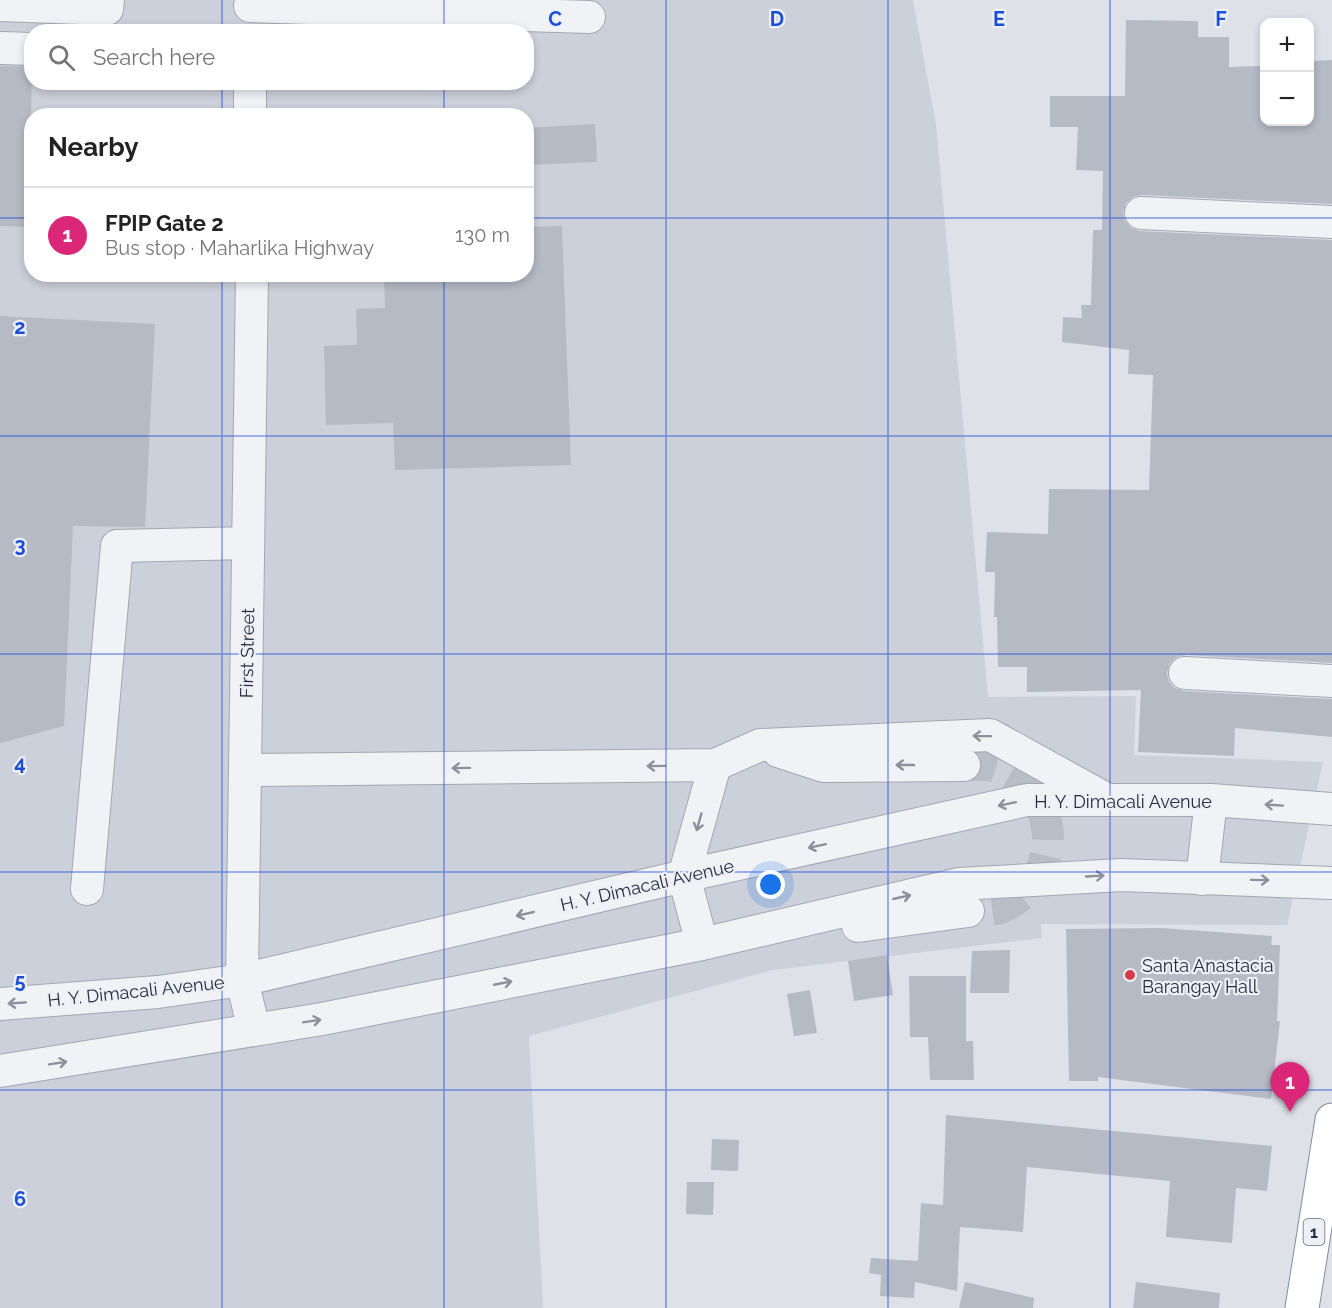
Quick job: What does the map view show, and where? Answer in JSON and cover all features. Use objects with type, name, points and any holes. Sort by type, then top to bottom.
[{"type":"highway","name":"1","points":[[1302,1308],[1332,1120]]},
{"type":"street","points":[[0,5],[106,9],[108,0]]},
{"type":"street","points":[[250,12],[366,5],[589,17]]},
{"type":"street","points":[[0,48],[24,49]]},
{"type":"street","points":[[250,90],[250,108]]},
{"type":"street","points":[[1141,213],[1332,222]]},
{"type":"street","name":"First Street","points":[[252,282],[242,980],[254,1030]]},
{"type":"street","points":[[87,889],[117,546],[248,543]]},
{"type":"street","points":[[1185,673],[1332,681]]},
{"type":"street","points":[[245,770],[715,765],[760,745],[990,735],[1107,800]]},
{"type":"street","points":[[760,745],[824,766],[964,765]]},
{"type":"street","points":[[702,944],[684,876],[715,765]]},
{"type":"street","name":"H. Y. Dimacali Avenue","points":[[0,1004],[158,992],[242,980],[684,876],[1027,800],[1211,800],[1332,809]]},
{"type":"street","points":[[1202,879],[1211,800]]},
{"type":"street","points":[[0,1071],[254,1030],[702,944],[959,884],[1122,875],[1332,883]]},
{"type":"street","points":[[779,925],[828,930],[968,911]]},
{"type":"shaded area","points":[[0,0],[913,0],[936,125],[988,697],[1136,696],[1134,755],[1323,762],[1287,925],[1041,924],[1042,938],[773,970],[529,1036],[543,1308],[0,1308]]},
{"type":"building","points":[[1126,20],[1198,21],[1198,37],[1229,37],[1229,67],[1260,66],[1260,126],[1314,126],[1314,61],[1332,60],[1332,204],[1142,195],[1133,197],[1126,203],[1123,213],[1125,221],[1131,228],[1140,231],[1332,240],[1332,663],[1186,655],[1177,657],[1170,663],[1167,673],[1169,682],[1175,688],[1184,691],[1332,699],[1332,737],[1235,728],[1234,756],[1138,752],[1141,690],[1027,692],[1027,667],[998,667],[997,617],[994,617],[995,572],[985,572],[987,532],[1048,534],[1049,489],[1149,490],[1153,375],[1128,374],[1129,350],[1062,342],[1063,317],[1082,318],[1081,305],[1091,305],[1093,230],[1102,230],[1103,171],[1076,170],[1078,127],[1050,127],[1050,96],[1125,96]]},
{"type":"building","points":[[0,66],[24,67],[24,90],[32,90],[31,108],[24,108],[24,227],[0,226]]},
{"type":"building","points":[[595,124],[597,162],[534,165],[534,128]]},
{"type":"building","points":[[562,226],[571,465],[395,470],[393,423],[326,425],[324,346],[357,345],[356,309],[385,308],[384,282],[534,282],[534,227]]},
{"type":"building","points":[[0,316],[155,324],[145,527],[73,526],[64,726],[0,743]]},
{"type":"building","points":[[1161,928],[1272,936],[1271,945],[1280,945],[1277,1021],[1280,1021],[1271,1099],[1098,1077],[1098,1081],[1069,1081],[1066,929]]},
{"type":"building","points":[[1010,950],[1009,993],[970,993],[972,951]]},
{"type":"building","points":[[887,955],[893,995],[854,1001],[848,961]]},
{"type":"building","points":[[909,976],[966,976],[966,1041],[973,1041],[974,1080],[930,1080],[928,1037],[910,1037]]},
{"type":"building","points":[[810,990],[817,1033],[794,1036],[787,994]]},
{"type":"building","points":[[946,1115],[1272,1146],[1267,1191],[1236,1188],[1232,1243],[1166,1237],[1170,1181],[1027,1167],[1023,1232],[960,1227],[957,1291],[915,1282],[914,1298],[880,1296],[881,1275],[869,1273],[871,1258],[918,1261],[921,1203],[943,1205]]},
{"type":"building","points":[[712,1139],[739,1140],[738,1171],[711,1170]]},
{"type":"building","points":[[687,1182],[714,1182],[713,1215],[686,1214]]},
{"type":"building","points":[[965,1282],[1034,1298],[1033,1308],[959,1308]]},
{"type":"building","points":[[1136,1282],[1220,1293],[1219,1308],[1133,1308]]},
{"type":"tunnel","points":[[964,765],[996,767],[1018,779],[1034,795],[1044,815],[1048,836],[1045,858],[1037,878],[1022,895],[1000,908],[968,911]]},
{"type":"place","name":"Santa Anastacia Barangay Hall","points":[[1130,975]]},
{"type":"place","name":"FPIP Gate 2","points":[[1290,1112]]}]
